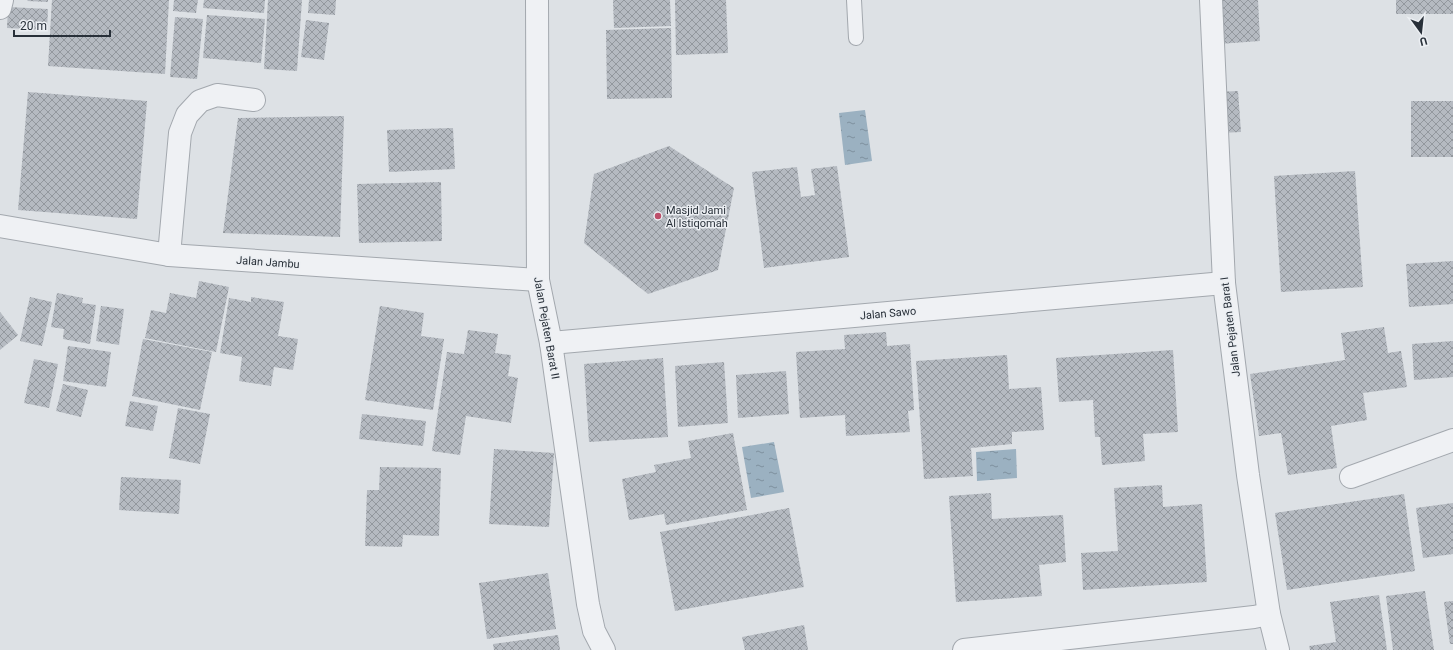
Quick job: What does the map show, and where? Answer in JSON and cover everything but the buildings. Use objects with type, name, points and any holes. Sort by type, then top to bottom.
[{"type":"street","points":[[0,8],[2,0]]},
{"type":"street","name":"Jalan Pejaten Barat II","points":[[537,0],[538,280],[551,343],[588,604],[594,631],[604,650]]},
{"type":"street","name":"Jalan Pejaten Barat I","points":[[1211,0],[1224,283],[1248,476],[1269,614],[1278,650]]},
{"type":"street","points":[[169,255],[180,133],[186,115],[200,101],[217,95],[254,100]]},
{"type":"street","name":"Jalan Jambu","points":[[0,226],[169,255],[538,280]]},
{"type":"street","name":"Jalan Sawo","points":[[551,343],[1224,283]]},
{"type":"street","points":[[1351,477],[1453,440]]},
{"type":"street","points":[[964,650],[1254,617],[1269,614]]},
{"type":"lane","points":[[854,0],[856,38]]},
{"type":"water","points":[[865,110],[872,161],[845,165],[839,113]]},
{"type":"water","points":[[774,442],[784,492],[751,498],[742,447]]},
{"type":"water","points":[[1016,449],[1017,478],[977,481],[976,452]]},
{"type":"place","name":"Masjid Jami Al Istiqomah","points":[[658,216]]}]
